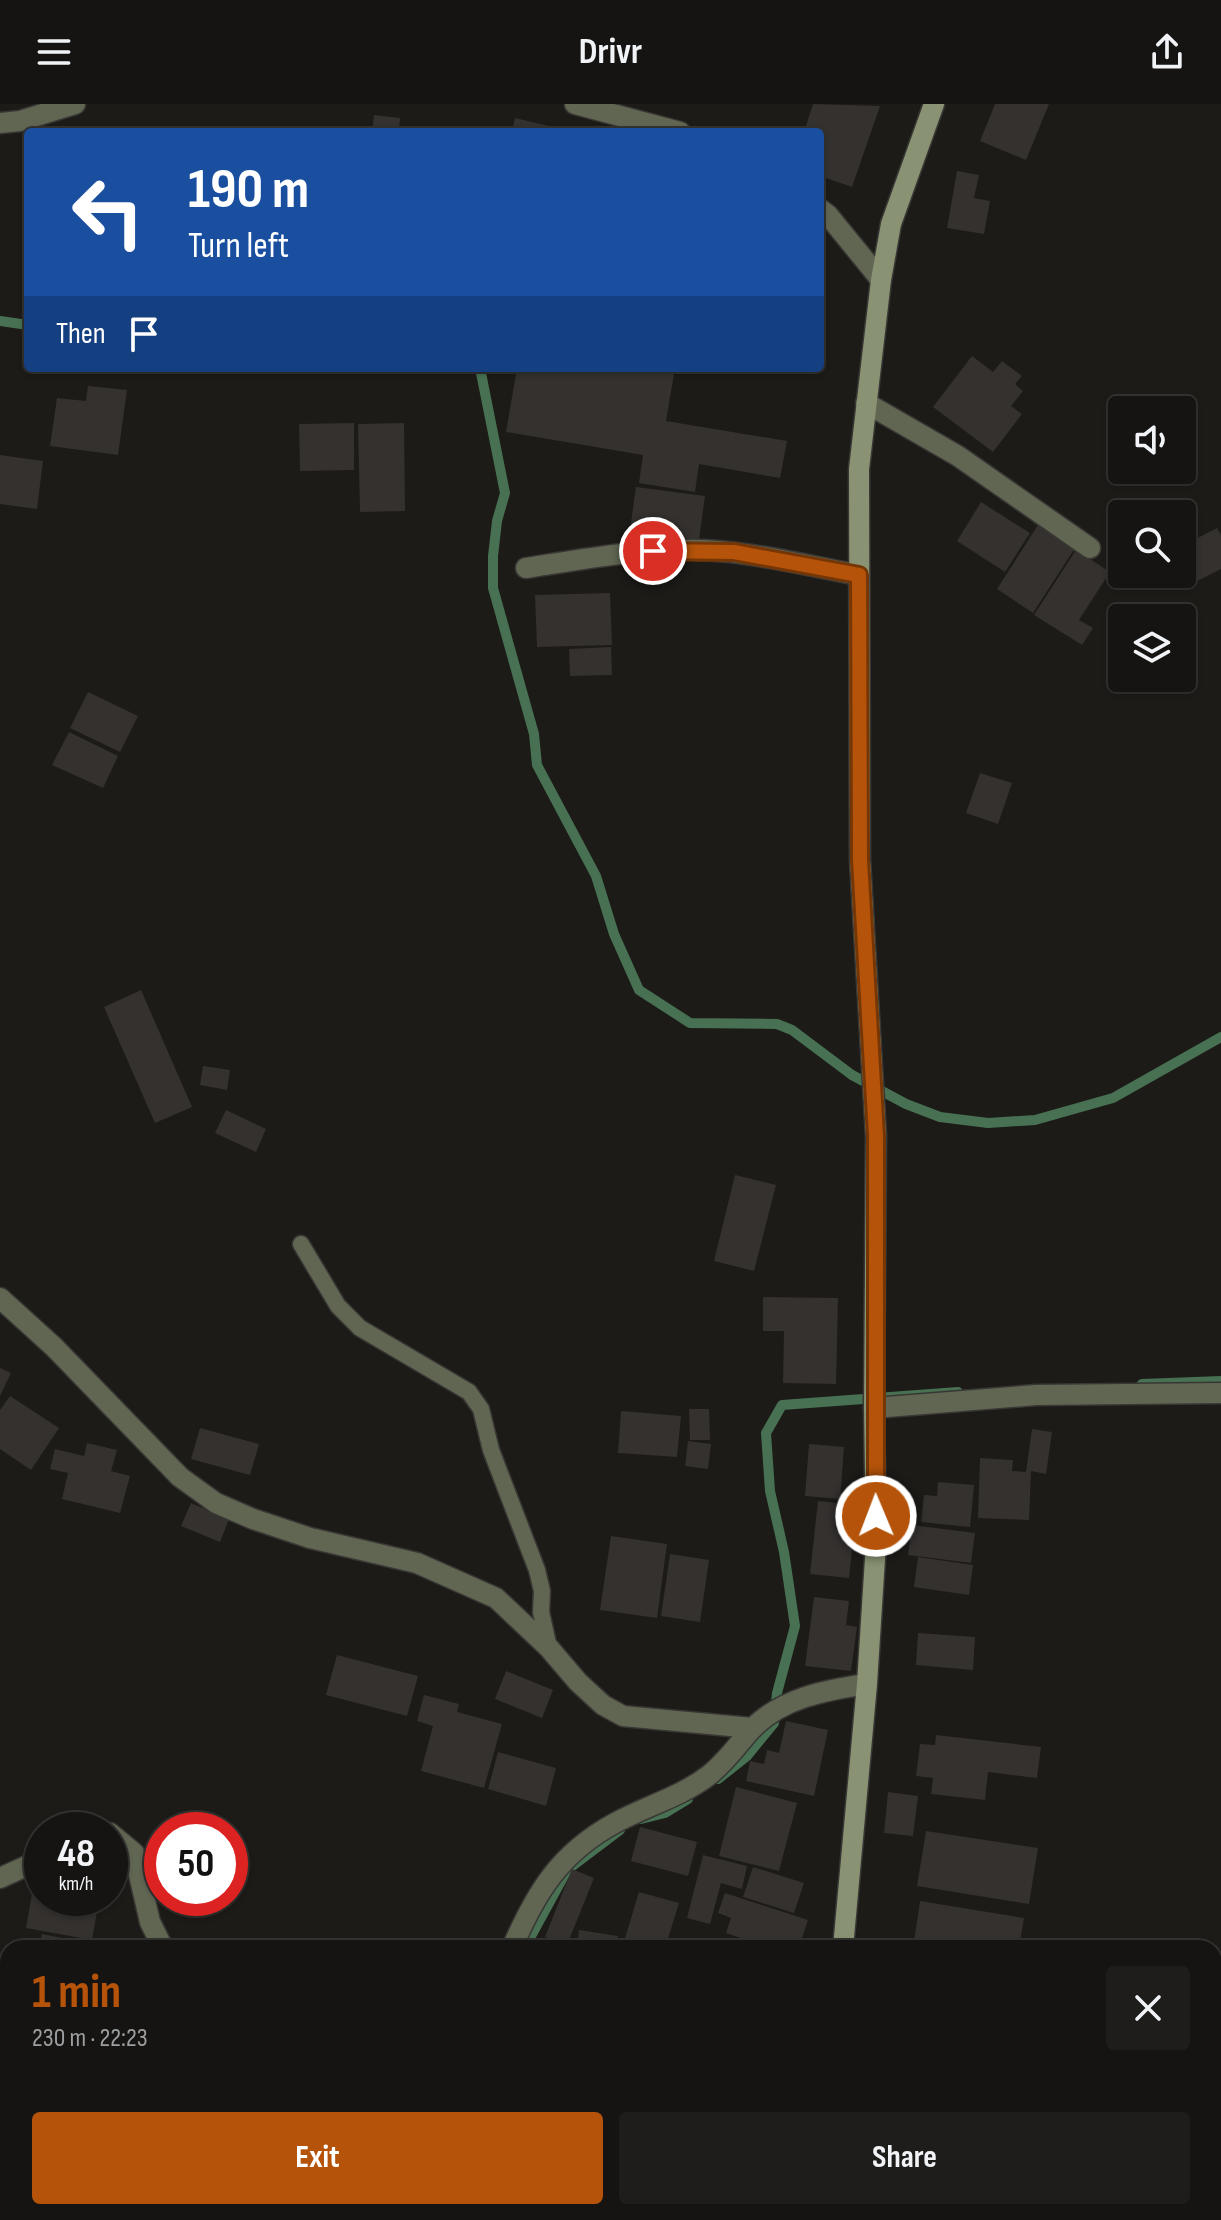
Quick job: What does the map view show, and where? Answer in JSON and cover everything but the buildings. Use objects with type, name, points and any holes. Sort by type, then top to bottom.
[{"type":"main road","points":[[844,1940],[867,1684],[876,1543],[876,1136],[860,860],[859,469],[881,280],[891,224],[934,104]]},
{"type":"street","points":[[0,123],[20,121],[75,104]]},
{"type":"street","points":[[575,104],[665,128]]},
{"type":"street","points":[[824,212],[881,280]]},
{"type":"street","points":[[866,403],[958,456],[1090,548]]},
{"type":"street","points":[[526,568],[625,552],[680,549],[734,552],[859,575]]},
{"type":"street","points":[[0,1298],[54,1347],[180,1477],[216,1503],[310,1538],[417,1563],[496,1598],[549,1648],[578,1682],[603,1705],[623,1716],[752,1728]]},
{"type":"street","points":[[874,1408],[1036,1395],[1221,1393]]},
{"type":"street","points":[[515,1940],[526,1915],[552,1873],[570,1854],[615,1823],[671,1798],[707,1777],[728,1759],[752,1728],[800,1698],[867,1684]]},
{"type":"street","points":[[128,1848],[134,1853],[150,1922],[159,1940]]},
{"type":"street","points":[[0,1878],[24,1867]]},
{"type":"lane","points":[[301,1244],[338,1306],[360,1328],[469,1392],[481,1409],[491,1450],[537,1570],[542,1591],[541,1612],[549,1648]]},
{"type":"waterway","points":[[0,321],[24,324]]},
{"type":"waterway","points":[[481,372],[505,493],[497,521],[493,588],[534,734],[537,765],[596,876],[614,934],[639,990],[690,1023],[777,1024],[792,1030],[852,1075],[906,1104],[940,1117],[988,1123],[1035,1120],[1113,1098],[1221,1037]]},
{"type":"waterway","points":[[1142,1384],[1221,1381]]},
{"type":"waterway","points":[[718,1779],[747,1756],[774,1723],[777,1693],[795,1626],[784,1552],[770,1491],[766,1433],[782,1405],[958,1392]]},
{"type":"waterway","points":[[641,1819],[665,1813],[688,1799]]},
{"type":"waterway","points":[[530,1940],[567,1870],[620,1830]]},
{"type":"route","points":[[653,551],[734,552],[859,575],[860,860],[876,1136],[876,1516]]}]
